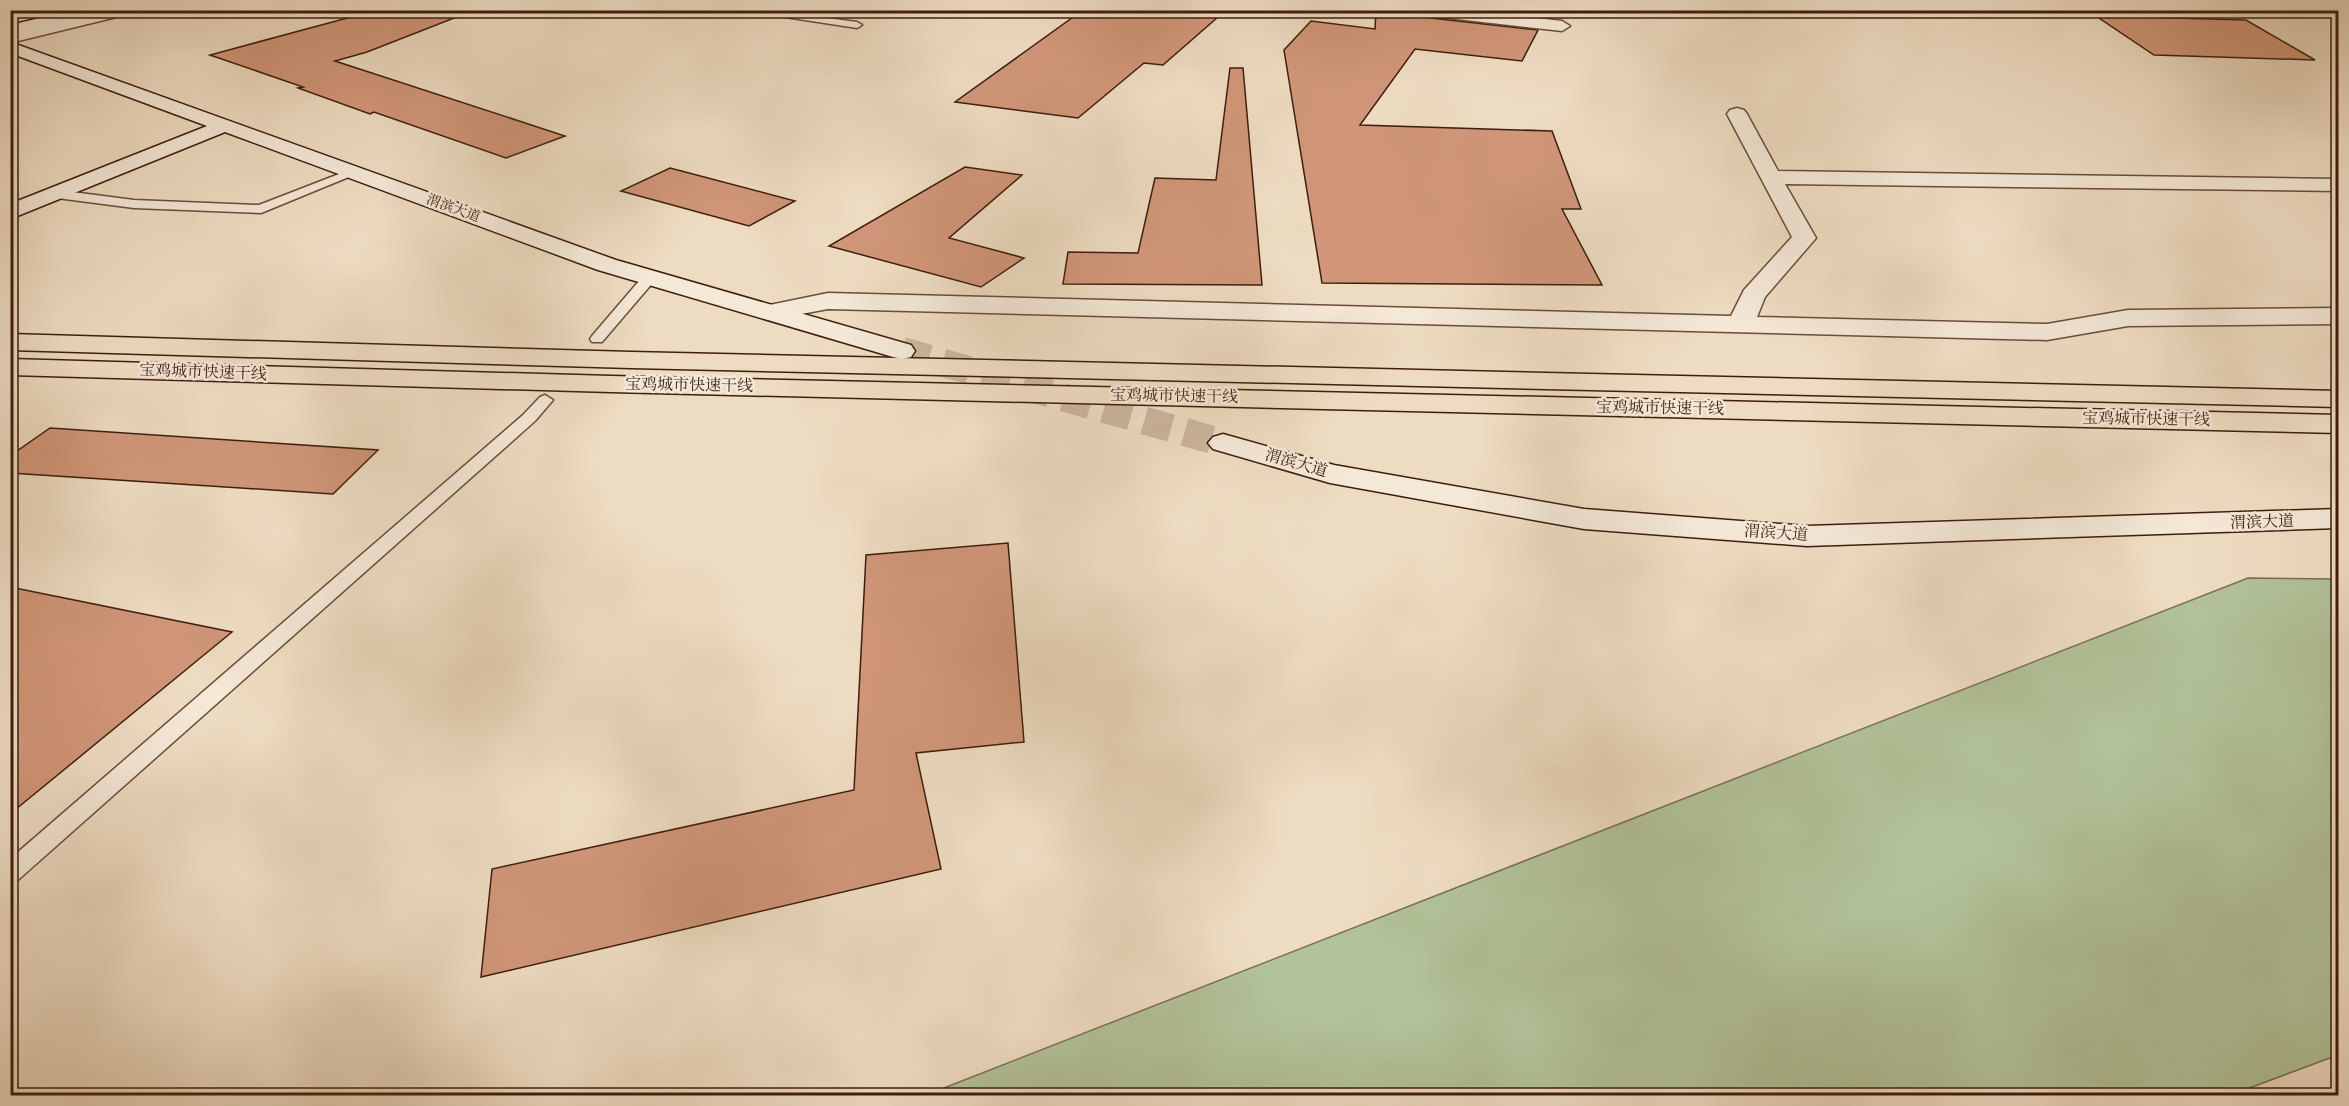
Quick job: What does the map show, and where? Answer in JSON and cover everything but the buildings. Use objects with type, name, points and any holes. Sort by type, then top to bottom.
[{"type":"highway","name":"宝鸡城市快速干线","points":[[10,342],[654,361],[2338,399]]},
{"type":"highway","name":"宝鸡城市快速干线","points":[[10,367],[635,385],[2338,424]]},
{"type":"street","points":[[10,24],[70,10]]},
{"type":"street","points":[[10,30],[99,10]]},
{"type":"street","points":[[10,38],[127,10]]},
{"type":"street","points":[[1422,10],[1562,26]]},
{"type":"street","name":"渭滨大道","points":[[10,47],[607,265],[902,351]]},
{"type":"street","points":[[1737,114],[1804,238],[1754,295],[1741,324]]},
{"type":"street","points":[[10,212],[224,126]]},
{"type":"street","points":[[1771,177],[2338,185]]},
{"type":"street","points":[[769,312],[828,301],[2047,332],[2128,318],[2338,316]]},
{"type":"street","name":"渭滨大道","points":[[1223,442],[1330,474],[1584,519],[1807,536],[2338,519]]},
{"type":"lane","points":[[743,10],[857,25]]},
{"type":"lane","points":[[57,194],[134,204],[261,209],[352,172]]},
{"type":"lane","points":[[597,339],[650,277]]},
{"type":"lane","points":[[10,873],[529,418],[545,400]]},
{"type":"green space","points":[[2248,578],[2338,579],[2338,1055],[2228,1096],[926,1095]]},
{"type":"tunnel","points":[[902,351],[1223,443]]}]
